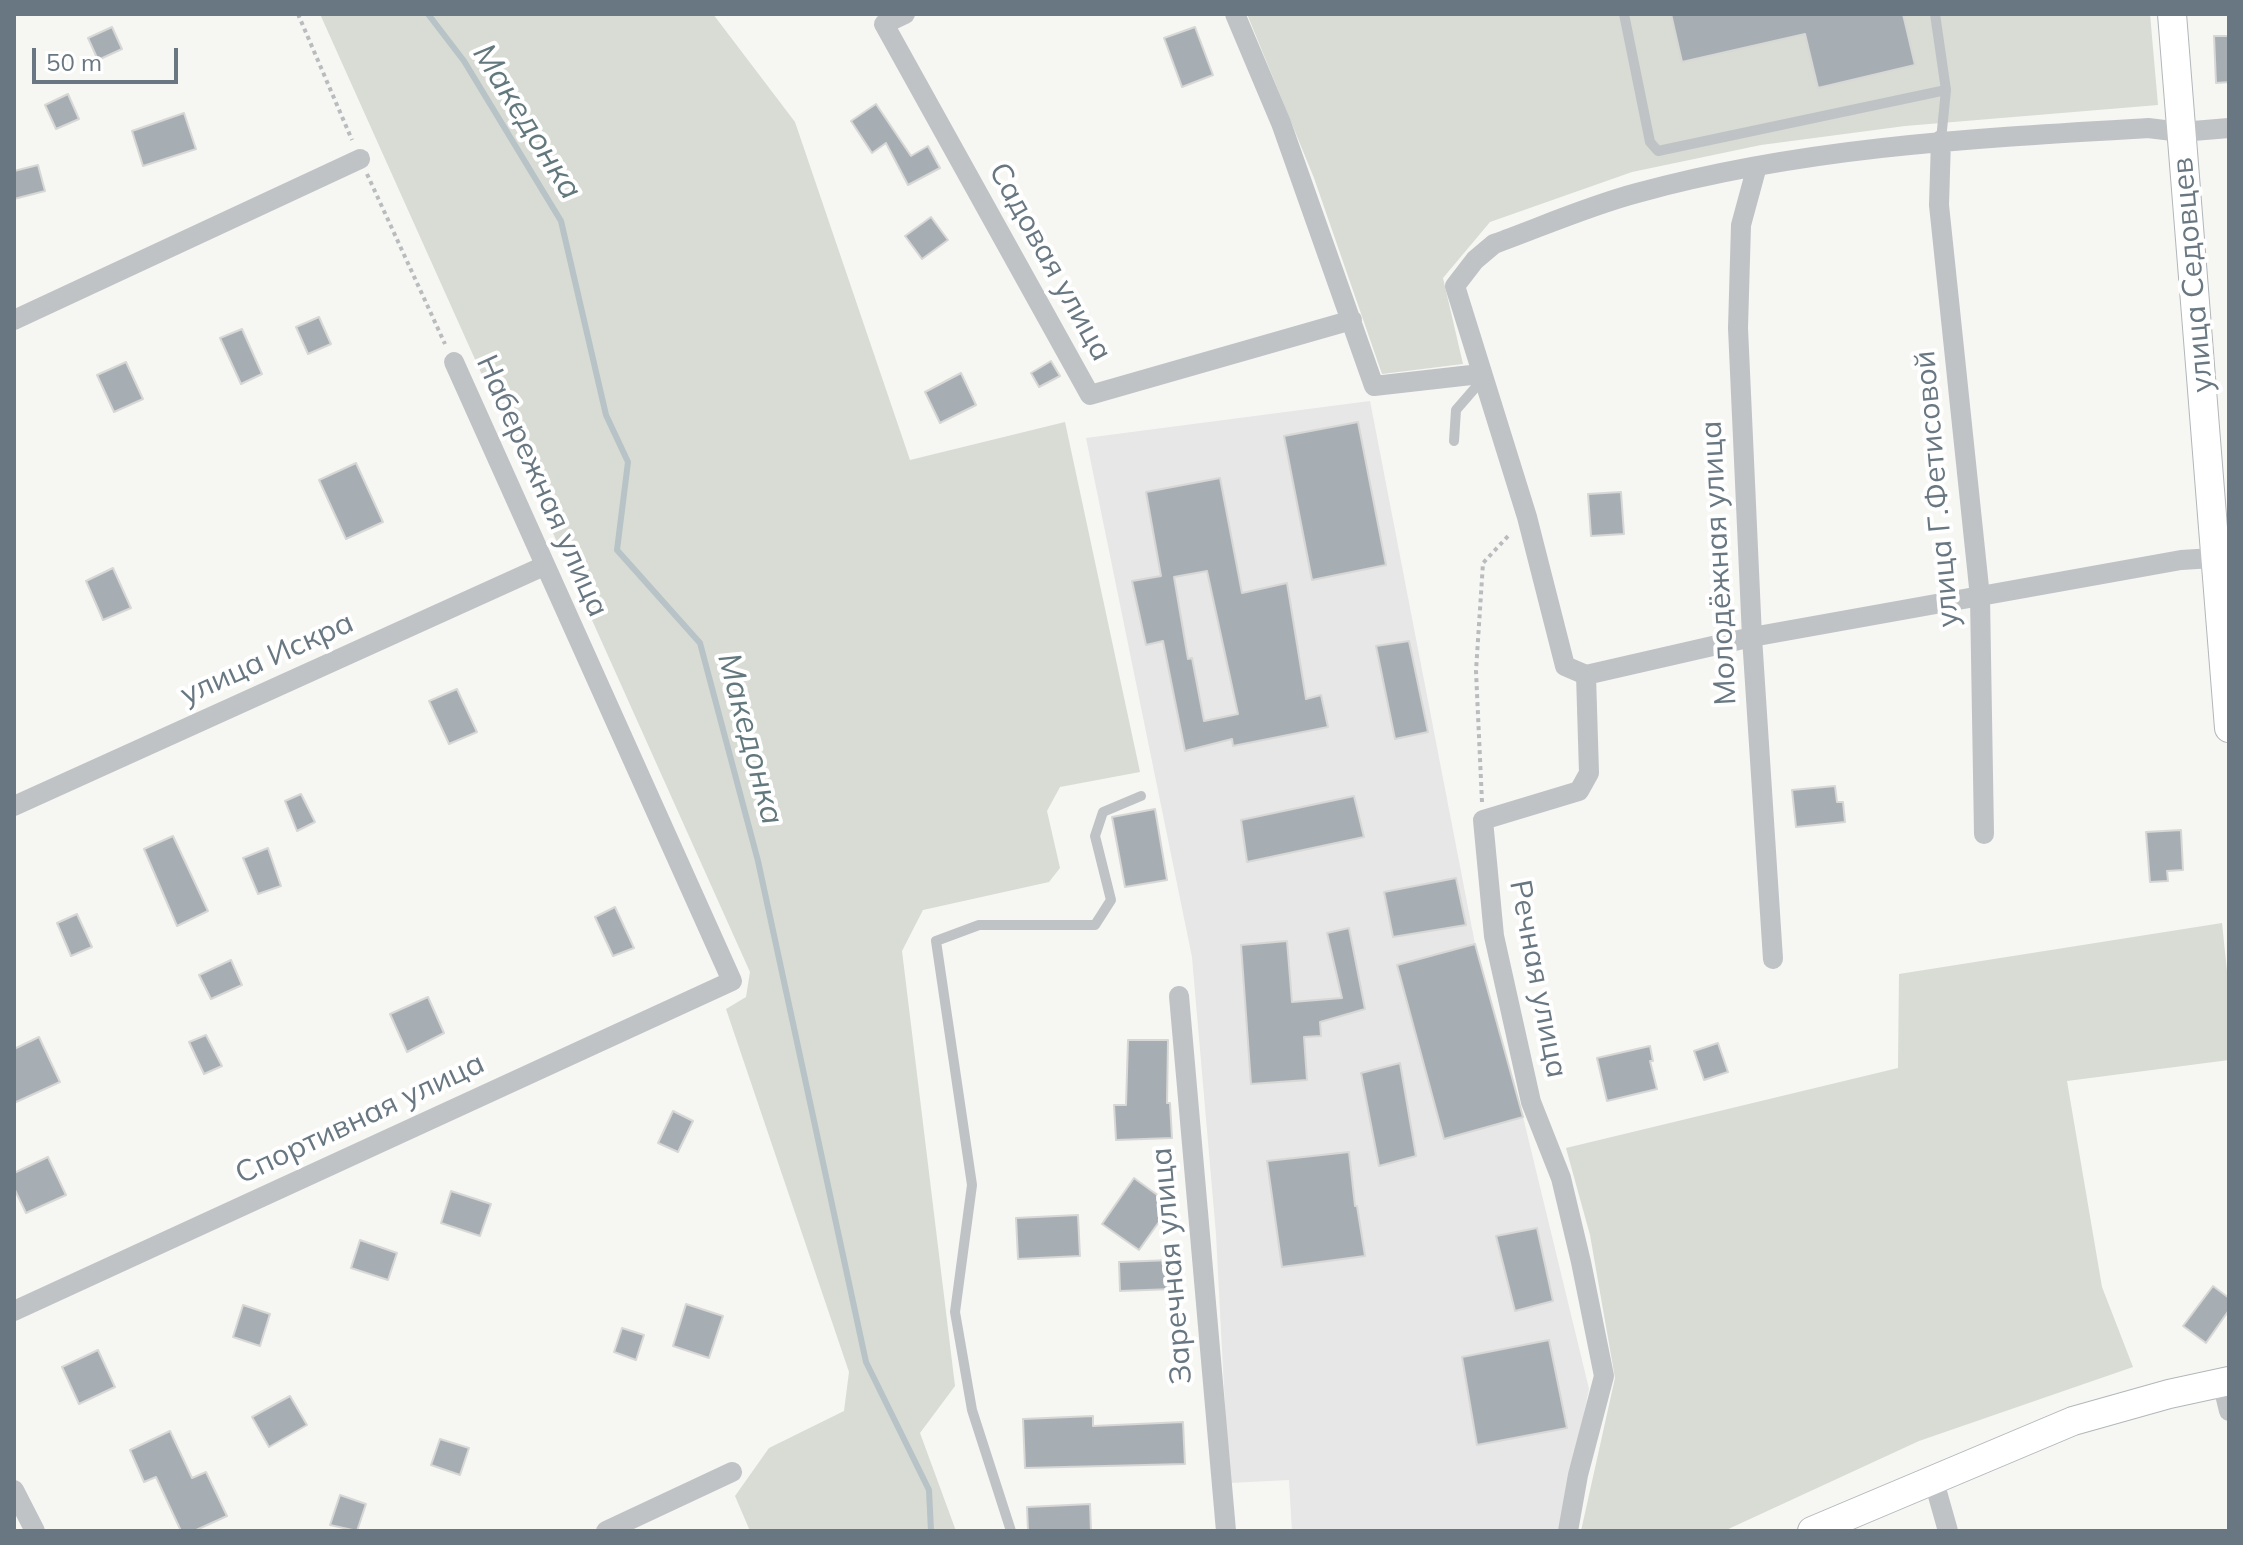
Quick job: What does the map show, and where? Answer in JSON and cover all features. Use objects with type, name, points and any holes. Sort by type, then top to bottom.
[{"type":"street","name":"Садовая улица","points":[[905,14],[881,19],[1090,395],[1352,320]]},
{"type":"street","points":[[1235,14],[1281,123],[1374,386],[1481,377]]},
{"type":"street","name":"улица Седовцев","points":[[2172,14],[2222,558],[2229,728]]},
{"type":"street","points":[[2222,558],[2181,560],[1752,637],[1586,675],[1565,666],[1527,517],[1455,286],[1475,260],[1494,244],[1635,193],[1757,166],[1941,140],[2148,128],[2181,132],[2229,128]]},
{"type":"street","name":"улица Г.Фетисовой","points":[[1941,140],[1939,205],[1980,597],[1984,834]]},
{"type":"street","points":[[14,320],[360,159]]},
{"type":"street","name":"Молодёжная улица","points":[[1757,166],[1741,225],[1738,328],[1752,637],[1773,959]]},
{"type":"street","name":"Набережная улица","points":[[454,362],[732,981]]},
{"type":"street","name":"улица Искра","points":[[14,806],[544,566]]},
{"type":"street","points":[[1483,820],[1579,791],[1589,773],[1586,675]]},
{"type":"street","name":"Речная улица","points":[[1483,820],[1494,936],[1531,1102],[1561,1178],[1604,1376],[1578,1475],[1568,1531]]},
{"type":"street","name":"Спортивная улица","points":[[14,1311],[732,981]]},
{"type":"street","name":"Заречная улица","points":[[1179,996],[1226,1531]]},
{"type":"street","points":[[1812,1531],[2073,1421],[2225,1381],[2229,1411]]},
{"type":"street","points":[[606,1531],[732,1472]]},
{"type":"street","points":[[1933,1478],[1948,1531]]},
{"type":"street","points":[[14,1490],[35,1531]]},
{"type":"lane","points":[[1624,14],[1650,142],[1658,151],[1946,90]]},
{"type":"lane","points":[[1935,14],[1946,90],[1941,140]]},
{"type":"lane","points":[[1454,441],[1456,410],[1481,377]]},
{"type":"lane","points":[[1011,1531],[972,1410],[955,1312],[972,1185],[936,941],[979,925],[1095,925],[1111,900],[1095,836],[1103,812],[1141,796]]},
{"type":"path","name":"Набережная улица","points":[[298,14],[360,159],[454,362]]},
{"type":"path","points":[[1483,820],[1476,671],[1483,563],[1527,517]]},
{"type":"shaded area","points":[[320,14],[713,14],[795,122],[910,460],[1065,422],[1140,772],[1060,787],[1047,811],[1060,868],[1049,882],[923,910],[902,951],[955,1386],[920,1433],[956,1531],[750,1531],[735,1496],[769,1448],[844,1411],[849,1372],[726,1009],[746,997],[750,972]]},
{"type":"shaded area","points":[[1247,14],[2150,14],[2158,105],[1905,126],[1761,145],[1632,172],[1490,222],[1443,278],[1463,364],[1382,374],[1314,178]]},
{"type":"shaded area","points":[[1370,401],[1475,944],[1523,1117],[1589,1389],[1560,1531],[1292,1531],[1289,1480],[1229,1483],[1216,1234],[1192,957],[1086,438]]},
{"type":"shaded area","points":[[2222,923],[2229,991],[2229,1060],[2067,1081],[2102,1287],[2133,1367],[1919,1441],[1724,1531],[1581,1531],[1615,1378],[1590,1235],[1566,1148],[1898,1068],[1899,974]]},
{"type":"building","points":[[1671,14],[1903,14],[1915,65],[1818,88],[1805,34],[1682,62]]},
{"type":"building","points":[[112,27],[122,49],[98,60],[88,38]]},
{"type":"building","points":[[1195,27],[1213,75],[1182,87],[1164,38]]},
{"type":"building","points":[[2214,36],[2229,36],[2229,82],[2216,83]]},
{"type":"building","points":[[68,94],[79,119],[56,129],[45,105]]},
{"type":"building","points":[[876,104],[911,156],[928,146],[940,168],[908,185],[886,143],[872,153],[851,121]]},
{"type":"building","points":[[184,113],[196,149],[143,166],[132,131]]},
{"type":"building","points":[[38,165],[45,191],[14,199],[14,171]]},
{"type":"building","points":[[931,217],[948,240],[922,259],[905,236]]},
{"type":"building","points":[[319,317],[331,344],[308,354],[296,327]]},
{"type":"building","points":[[242,329],[262,374],[241,384],[220,338]]},
{"type":"building","points":[[1051,361],[1060,376],[1039,387],[1031,373]]},
{"type":"building","points":[[126,362],[143,399],[114,412],[97,375]]},
{"type":"building","points":[[961,373],[976,405],[940,423],[925,392]]},
{"type":"building","points":[[1358,422],[1386,565],[1312,580],[1284,436]]},
{"type":"building","points":[[356,463],[383,522],[346,539],[319,480]]},
{"type":"building","points":[[1220,478],[1242,593],[1287,583],[1306,699],[1321,695],[1328,727],[1233,746],[1232,739],[1185,751],[1163,641],[1146,645],[1132,581],[1161,576],[1146,492]],"holes":[[[1207,571],[1238,714],[1204,721],[1192,658],[1188,659],[1174,577]]]},
{"type":"building","points":[[1621,492],[1624,534],[1591,536],[1588,494]]},
{"type":"building","points":[[113,568],[131,608],[103,620],[86,581]]},
{"type":"building","points":[[1409,641],[1428,732],[1395,739],[1376,646]]},
{"type":"building","points":[[457,689],[477,732],[449,744],[429,701]]},
{"type":"building","points":[[1835,786],[1837,802],[1843,802],[1845,822],[1796,827],[1792,790]]},
{"type":"building","points":[[301,794],[315,822],[297,831],[285,801]]},
{"type":"building","points":[[1354,796],[1364,837],[1247,862],[1241,820]]},
{"type":"building","points":[[1155,809],[1167,880],[1125,887],[1112,817]]},
{"type":"building","points":[[2181,830],[2183,870],[2167,871],[2168,881],[2150,882],[2146,832]]},
{"type":"building","points":[[173,836],[208,911],[177,926],[144,849]]},
{"type":"building","points":[[268,848],[281,886],[258,894],[243,858]]},
{"type":"building","points":[[1456,878],[1466,925],[1393,937],[1384,892]]},
{"type":"building","points":[[615,907],[634,948],[613,956],[595,917]]},
{"type":"building","points":[[77,914],[92,947],[71,956],[57,923]]},
{"type":"building","points":[[1349,928],[1365,1009],[1320,1022],[1321,1036],[1304,1037],[1307,1080],[1251,1084],[1241,945],[1287,941],[1292,1002],[1342,998],[1327,933]]},
{"type":"building","points":[[1475,944],[1523,1117],[1444,1139],[1397,965]]},
{"type":"building","points":[[231,960],[242,985],[211,999],[199,975]]},
{"type":"building","points":[[428,997],[444,1033],[407,1052],[390,1014]]},
{"type":"building","points":[[206,1035],[222,1066],[204,1074],[189,1042]]},
{"type":"building","points":[[39,1037],[60,1082],[14,1103],[14,1049]]},
{"type":"building","points":[[1128,1040],[1168,1040],[1167,1103],[1170,1103],[1172,1138],[1116,1140],[1114,1105],[1126,1105]]},
{"type":"building","points":[[1718,1043],[1728,1072],[1704,1080],[1694,1051]]},
{"type":"building","points":[[1650,1046],[1653,1061],[1650,1061],[1657,1089],[1607,1101],[1597,1058]]},
{"type":"building","points":[[1400,1063],[1416,1156],[1379,1166],[1361,1073]]},
{"type":"building","points":[[673,1111],[693,1121],[678,1152],[658,1143]]},
{"type":"building","points":[[1349,1152],[1365,1256],[1282,1267],[1267,1161]]},
{"type":"building","points":[[48,1157],[66,1195],[26,1213],[14,1188],[14,1173]]},
{"type":"building","points":[[1134,1178],[1171,1205],[1139,1250],[1102,1224]]},
{"type":"building","points":[[451,1191],[491,1204],[480,1236],[441,1223]]},
{"type":"building","points":[[1078,1215],[1080,1256],[1018,1259],[1016,1218]]},
{"type":"building","points":[[1537,1228],[1553,1301],[1515,1311],[1496,1236]]},
{"type":"building","points":[[360,1240],[397,1253],[388,1280],[351,1268]]},
{"type":"building","points":[[1172,1260],[1173,1289],[1120,1291],[1119,1262]]},
{"type":"building","points":[[2213,1286],[2229,1298],[2229,1310],[2206,1343],[2183,1326]]},
{"type":"building","points":[[686,1304],[723,1316],[709,1358],[673,1346]]},
{"type":"building","points":[[243,1305],[270,1314],[260,1346],[233,1337]]},
{"type":"building","points":[[622,1328],[644,1335],[636,1360],[614,1352]]},
{"type":"building","points":[[1549,1340],[1567,1428],[1477,1445],[1462,1357]]},
{"type":"building","points":[[98,1350],[115,1387],[79,1404],[62,1367]]},
{"type":"building","points":[[290,1396],[307,1425],[269,1447],[252,1417]]},
{"type":"building","points":[[1093,1416],[1093,1426],[1183,1422],[1185,1464],[1025,1468],[1023,1419]]},
{"type":"building","points":[[170,1431],[192,1478],[206,1472],[227,1516],[194,1531],[181,1531],[156,1477],[144,1482],[130,1450]]},
{"type":"building","points":[[440,1439],[469,1448],[460,1475],[431,1465]]},
{"type":"building","points":[[340,1495],[366,1504],[357,1531],[330,1525]]},
{"type":"building","points":[[1090,1504],[1091,1531],[1028,1531],[1027,1507]]},
{"type":"waterway","name":"Македонка","points":[[428,14],[464,61],[561,221],[606,415],[628,462],[617,550],[700,643],[758,861],[866,1362],[929,1490],[931,1531]]}]
